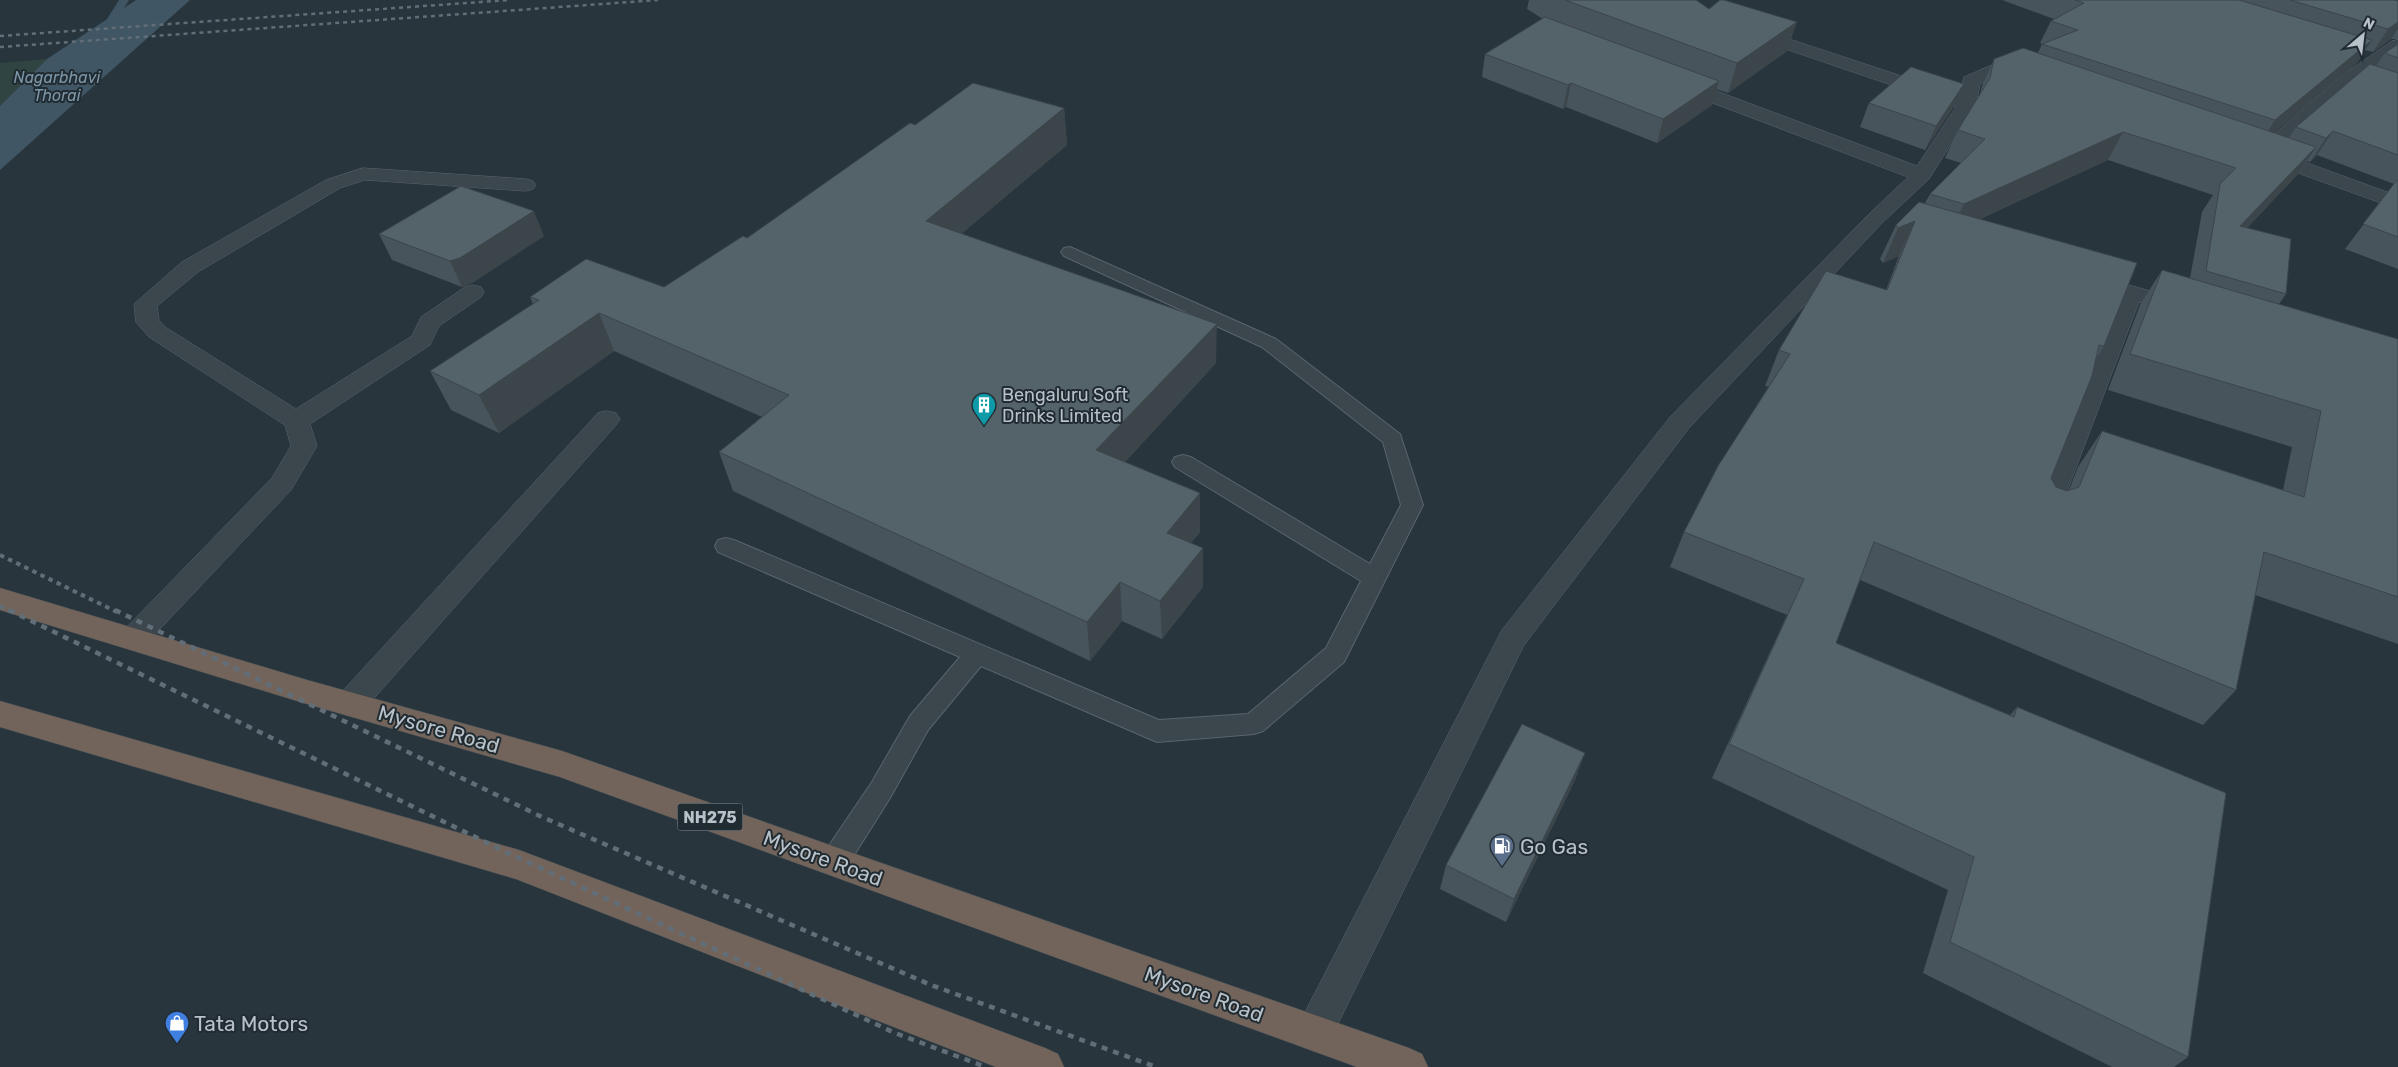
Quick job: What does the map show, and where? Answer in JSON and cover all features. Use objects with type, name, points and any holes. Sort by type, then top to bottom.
[{"type":"highway","name":"Mysore Road","points":[[0,599],[350,704],[562,764],[1409,1067]]},
{"type":"highway","points":[[0,714],[519,865],[1045,1067]]},
{"type":"street","points":[[1768,37],[1967,104]]},
{"type":"street","points":[[2263,154],[2351,78],[2398,45]]},
{"type":"street","points":[[2356,55],[2375,61]]},
{"type":"street","points":[[1314,1033],[1512,638],[1680,422],[1875,219],[1922,175],[1967,104],[1971,81],[2009,66],[2037,76]]},
{"type":"street","points":[[1661,77],[1922,175]]},
{"type":"street","points":[[2351,78],[2370,84]]},
{"type":"street","points":[[2235,144],[2398,203]]},
{"type":"street","points":[[134,638],[282,484],[304,446],[296,421],[157,332],[148,322],[145,304],[190,267],[333,184],[363,174],[526,185]]},
{"type":"street","points":[[1875,219],[1904,227]]},
{"type":"street","points":[[2074,276],[2198,312]]},
{"type":"street","points":[[296,421],[422,340],[429,322],[473,292]]},
{"type":"street","points":[[2044,515],[2131,293]]},
{"type":"street","points":[[350,704],[607,420]]},
{"type":"lane","points":[[1751,30],[1768,37]]},
{"type":"lane","points":[[726,546],[1157,731],[1254,724],[1335,654],[1412,505],[1393,439],[1269,343],[1070,252]]},
{"type":"lane","points":[[1184,462],[1375,578]]},
{"type":"lane","points":[[834,862],[881,790],[919,723],[977,654]]},
{"type":"green space","points":[[47,59],[0,106],[0,63]]},
{"type":"water","name":"Nagarbhavi Thorai","points":[[136,0],[190,0],[0,170],[0,106],[47,59]]},
{"type":"building","points":[[1565,0],[1696,0],[1709,9],[1720,0],[1724,0],[1797,22],[1737,63]]},
{"type":"building","points":[[2075,0],[2239,0],[2372,40],[2275,120],[2042,44],[2078,30],[2051,21],[2084,3]]},
{"type":"building","points":[[2290,0],[2394,0],[2398,1],[2398,22],[2388,29]]},
{"type":"building","points":[[1545,17],[1719,81],[1663,119],[1571,83],[1568,85],[1485,54]]},
{"type":"building","points":[[2398,44],[2398,58],[2385,53]]},
{"type":"building","points":[[2023,48],[2316,147],[2240,226],[2291,239],[2286,294],[2206,271],[2220,184],[2236,168],[2123,132],[1964,204],[1930,194],[1985,139],[1958,130],[1990,78],[1994,59]]},
{"type":"building","points":[[2370,64],[2398,73],[2398,155],[2333,131],[2326,138],[2296,127]]},
{"type":"building","points":[[1911,67],[1964,84],[1936,126],[1869,103]]},
{"type":"building","points":[[973,83],[1064,108],[926,221],[1217,324],[1096,450],[1200,493],[1167,533],[1203,548],[1160,601],[1120,582],[1087,622],[719,452],[789,395],[599,313],[479,395],[430,371],[539,300],[530,297],[586,259],[664,287],[743,236],[747,238],[910,123],[915,125]]},
{"type":"building","points":[[2398,180],[2398,237],[2363,224]]},
{"type":"building","points":[[461,186],[534,211],[460,258],[450,261],[379,234]]},
{"type":"building","points":[[1919,202],[2137,263],[2104,346],[2099,345],[2092,376],[2051,478],[2056,487],[2067,491],[2079,487],[2102,431],[2304,497],[2321,411],[2130,354],[2162,270],[2398,339],[2398,597],[2264,552],[2236,690],[1874,542],[1836,643],[2014,717],[2017,707],[2226,793],[2188,1057],[1950,942],[1974,857],[1729,744],[1804,579],[1684,532],[1718,466],[1790,354],[1779,350],[1826,271],[1887,290],[1915,221],[1898,228],[1896,225]]},
{"type":"building","points":[[1522,724],[1585,753],[1514,899],[1446,865]]},
{"type":"waterway","name":"Nagarbhavi Thorai","points":[[104,32],[124,0]]},
{"type":"railway","points":[[0,36],[509,0]]},
{"type":"railway","points":[[0,47],[658,0]]},
{"type":"railway","points":[[0,555],[117,612]]},
{"type":"railway","points":[[0,606],[12,612]]},
{"type":"railway","points":[[9,610],[506,852],[895,1033],[986,1067]]},
{"type":"railway","points":[[115,610],[542,817],[931,985],[1156,1067]]},
{"type":"place","name":"Bengaluru Soft Drinks Limited","points":[[984,426]]},
{"type":"place","name":"Go Gas","points":[[1502,867]]},
{"type":"place","name":"Tata Motors","points":[[177,1044]]}]
